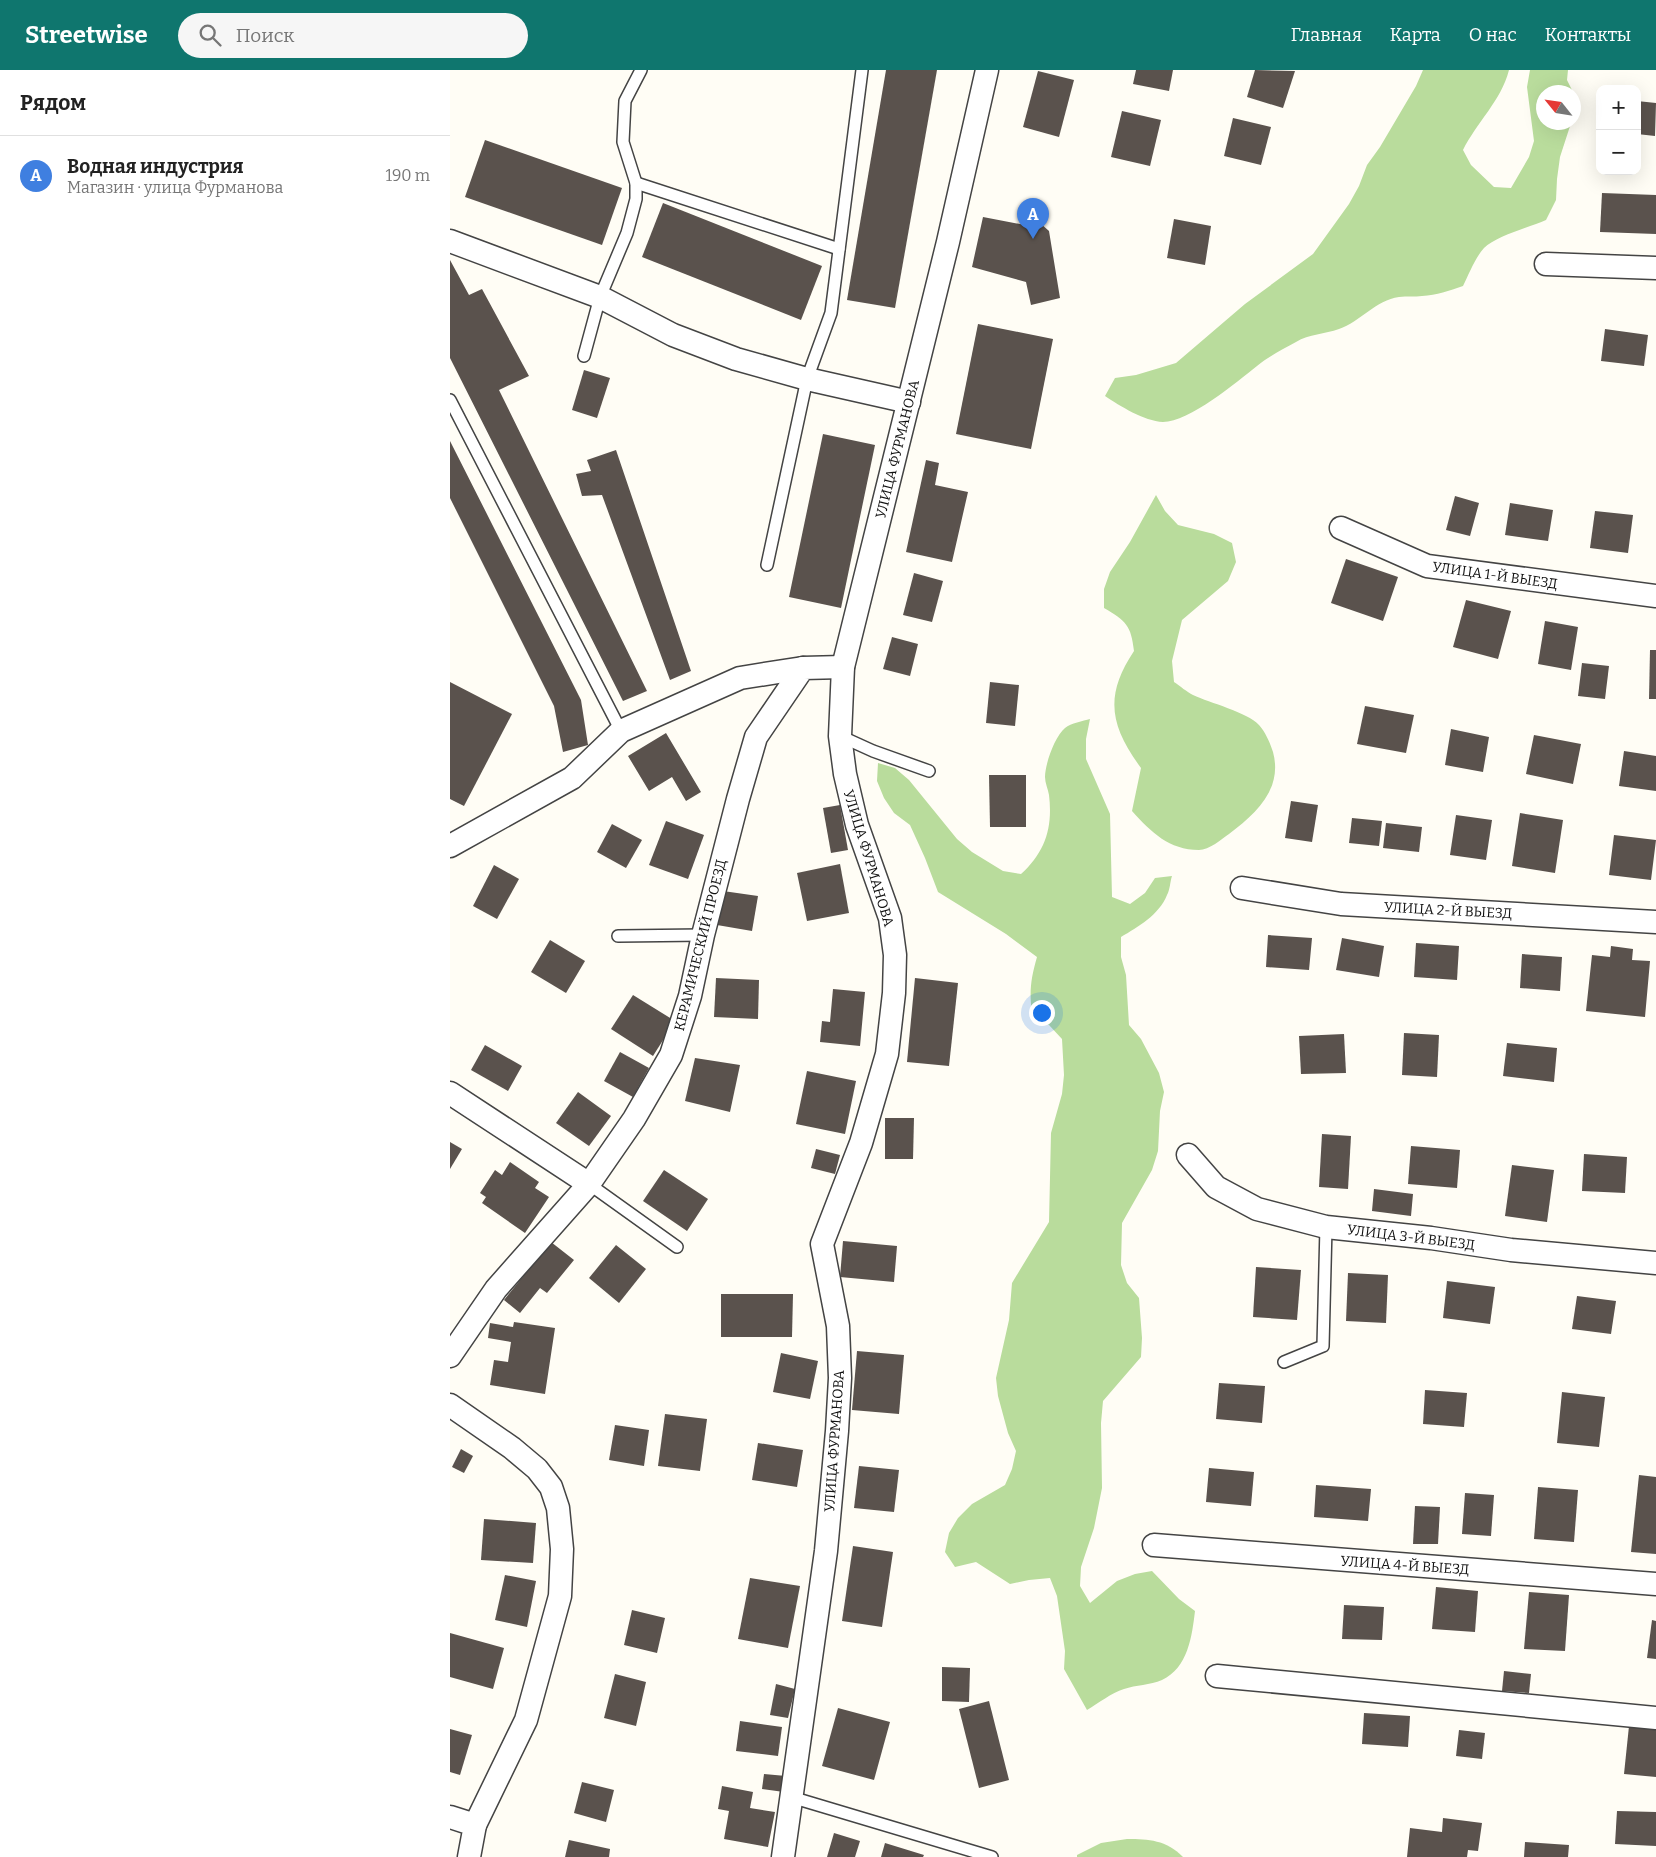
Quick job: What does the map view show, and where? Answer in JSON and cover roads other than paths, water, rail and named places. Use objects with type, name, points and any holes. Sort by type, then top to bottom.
[{"type":"street","name":"УЛИЦА ФУРМАНОВА","points":[[783,1857],[826,1551],[837,1432],[840,1378],[838,1326],[822,1244],[861,1143],[887,1054],[894,994],[894,955],[890,918],[857,825],[845,774],[840,736],[842,667],[948,242],[986,70]]},
{"type":"street","points":[[450,240],[600,297],[673,335],[736,359],[807,379],[909,402]]},
{"type":"street","points":[[1546,264],[1656,268]]},
{"type":"street","name":"УЛИЦА 1-Й ВЫЕЗД","points":[[1341,528],[1427,566],[1656,596]]},
{"type":"street","points":[[450,846],[572,778],[621,731],[740,678],[803,668],[842,667]]},
{"type":"street","name":"КЕРАМИЧЕСКИЙ ПРОЕЗД","points":[[450,1356],[496,1289],[589,1184],[634,1119],[671,1055],[690,996],[703,935],[756,737],[803,668]]},
{"type":"street","name":"УЛИЦА 2-Й ВЫЕЗД","points":[[1242,888],[1341,904],[1656,922]]},
{"type":"street","points":[[450,1093],[589,1184]]},
{"type":"street","name":"УЛИЦА 3-Й ВЫЕЗД","points":[[1188,1155],[1216,1188],[1257,1209],[1326,1227],[1431,1238],[1510,1250],[1656,1263]]},
{"type":"street","points":[[450,1405],[512,1448],[537,1469],[551,1487],[558,1508],[562,1549],[560,1596],[526,1720],[475,1825],[469,1857]]},
{"type":"street","name":"УЛИЦА 4-Й ВЫЕЗД","points":[[1154,1545],[1656,1584]]},
{"type":"street","points":[[1217,1676],[1656,1718]]},
{"type":"street","points":[[450,1817],[475,1825]]},
{"type":"lane","points":[[584,356],[600,297],[627,233],[636,199],[636,183],[623,142],[625,101],[641,70]]},
{"type":"lane","points":[[767,564],[807,379],[832,312],[862,70]]},
{"type":"lane","points":[[636,183],[839,249]]},
{"type":"lane","points":[[450,400],[621,731]]},
{"type":"lane","points":[[840,736],[873,751],[929,771]]},
{"type":"lane","points":[[618,936],[703,935]]},
{"type":"lane","points":[[589,1184],[677,1247]]},
{"type":"lane","points":[[1284,1362],[1323,1346],[1326,1227]]},
{"type":"lane","points":[[791,1797],[992,1857]]},
{"type":"place","name":"Водная индустрия","points":[[1033,239]]}]
